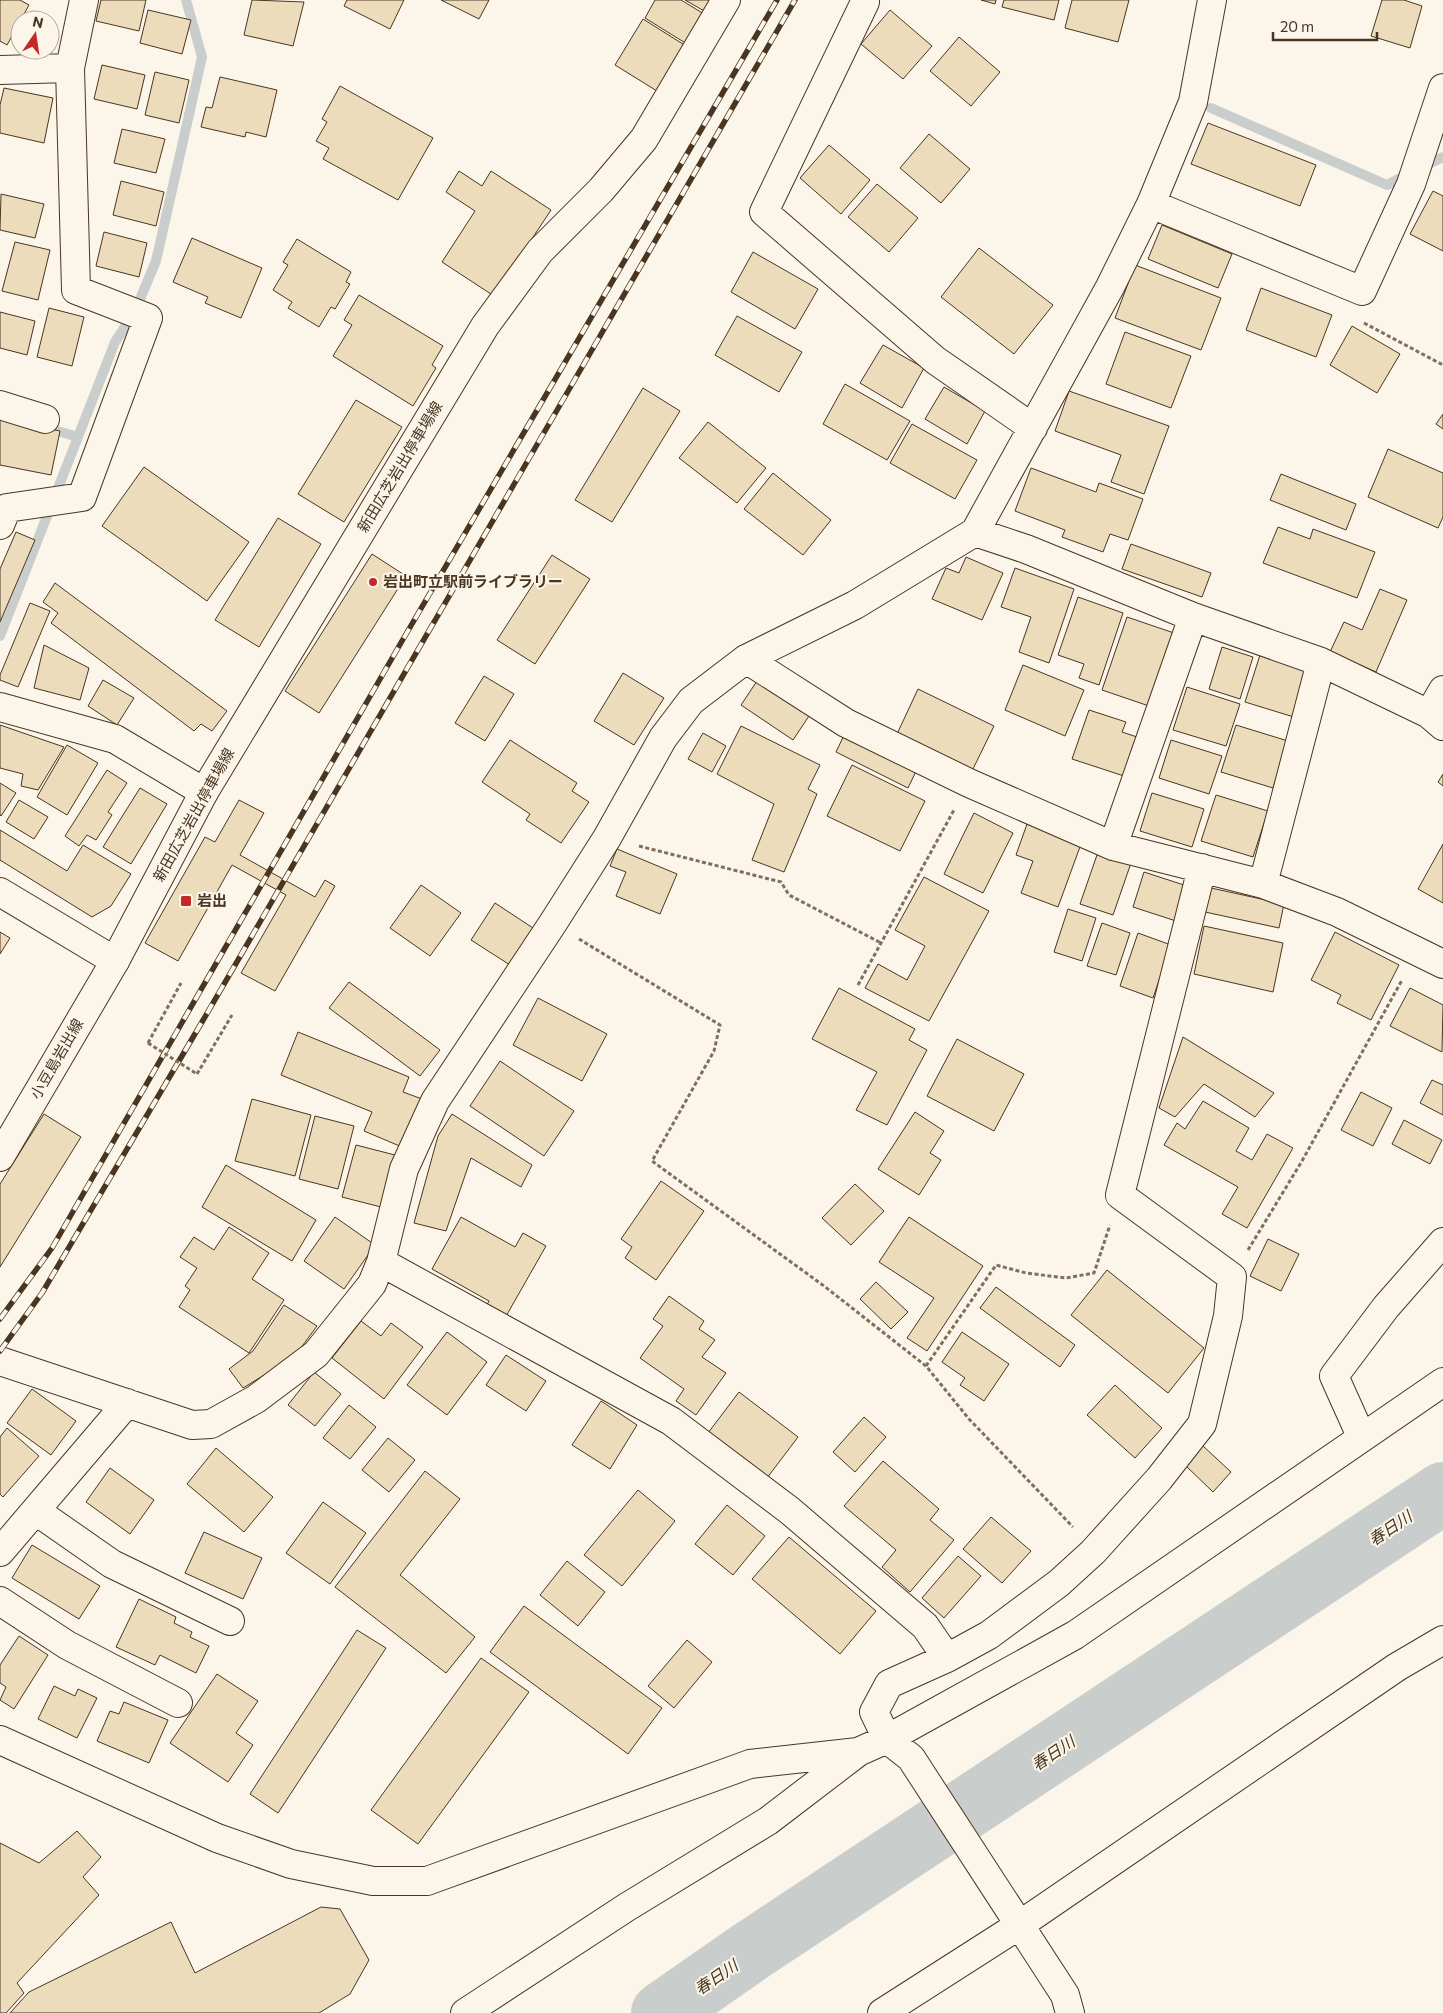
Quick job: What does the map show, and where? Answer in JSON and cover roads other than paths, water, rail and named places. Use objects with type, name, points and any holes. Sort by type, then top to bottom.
[{"type":"street","points":[[0,525],[7,508],[82,497],[148,318],[76,290],[70,68],[84,0]]},
{"type":"street","name":"新田広芝岩出停車場線","points":[[115,962],[204,792],[485,326],[540,251],[600,190],[644,139],[726,0]]},
{"type":"street","points":[[0,1361],[192,1424],[211,1424],[256,1399],[316,1354],[372,1284],[381,1262],[404,1169],[435,1101],[607,838],[663,738],[691,701],[746,659],[855,605],[975,532],[1033,428],[1151,204],[1193,102],[1212,0]]},
{"type":"street","points":[[865,2],[764,212],[936,360],[1033,428]]},
{"type":"street","points":[[0,70],[70,68]]},
{"type":"street","points":[[1151,204],[1362,291],[1410,184],[1443,88]]},
{"type":"street","points":[[0,405],[45,419]]},
{"type":"street","points":[[975,532],[1026,550],[1193,617],[1321,662],[1436,720],[1443,690]]},
{"type":"street","points":[[1113,846],[1193,617]]},
{"type":"street","points":[[746,659],[846,723],[969,783],[1113,846],[1263,884],[1336,912],[1443,964]]},
{"type":"street","points":[[1263,884],[1321,662]]},
{"type":"street","points":[[0,707],[115,739],[204,792]]},
{"type":"street","points":[[1070,2013],[1064,1995],[911,1758],[886,1739],[874,1712],[889,1684],[947,1658],[989,1635],[1059,1583],[1093,1552],[1159,1478],[1202,1424],[1228,1316],[1232,1276],[1120,1195],[1202,868]]},
{"type":"street","points":[[0,892],[115,962]]},
{"type":"street","name":"小豆島岩出線","points":[[0,1157],[115,962]]},
{"type":"street","points":[[1361,1436],[1334,1376],[1386,1307],[1443,1242]]},
{"type":"street","points":[[381,1262],[670,1421],[789,1510],[925,1626],[947,1658]]},
{"type":"street","points":[[465,2013],[627,1907],[768,1821],[858,1752],[886,1739],[1075,1635],[1361,1436],[1443,1382]]},
{"type":"street","points":[[0,1552],[126,1403]]},
{"type":"street","points":[[36,1511],[112,1564],[230,1621]]},
{"type":"street","points":[[0,1601],[67,1645],[178,1703]]},
{"type":"street","points":[[882,2013],[1018,1926],[1397,1667],[1443,1640]]},
{"type":"street","points":[[0,1740],[217,1838],[291,1864],[373,1881],[427,1881],[750,1764],[858,1752]]},
{"type":"waterway","points":[[78,437],[115,342],[135,311],[156,261],[202,57],[186,0]]},
{"type":"waterway","points":[[1211,108],[1387,185],[1408,174]]},
{"type":"waterway","points":[[1421,168],[1443,157]]},
{"type":"waterway","points":[[0,636],[78,437],[47,428]]},
{"type":"waterway","name":"春日川","points":[[662,2013],[751,1951],[1443,1493]]},
{"type":"railway","points":[[0,1319],[52,1248],[402,641],[777,0]]},
{"type":"railway","points":[[0,1351],[42,1293],[202,1022],[795,0]]},
{"type":"place","name":"岩出町立駅前ライブラリー","points":[[373,582]]},
{"type":"place","name":"岩出","points":[[186,901]]}]
